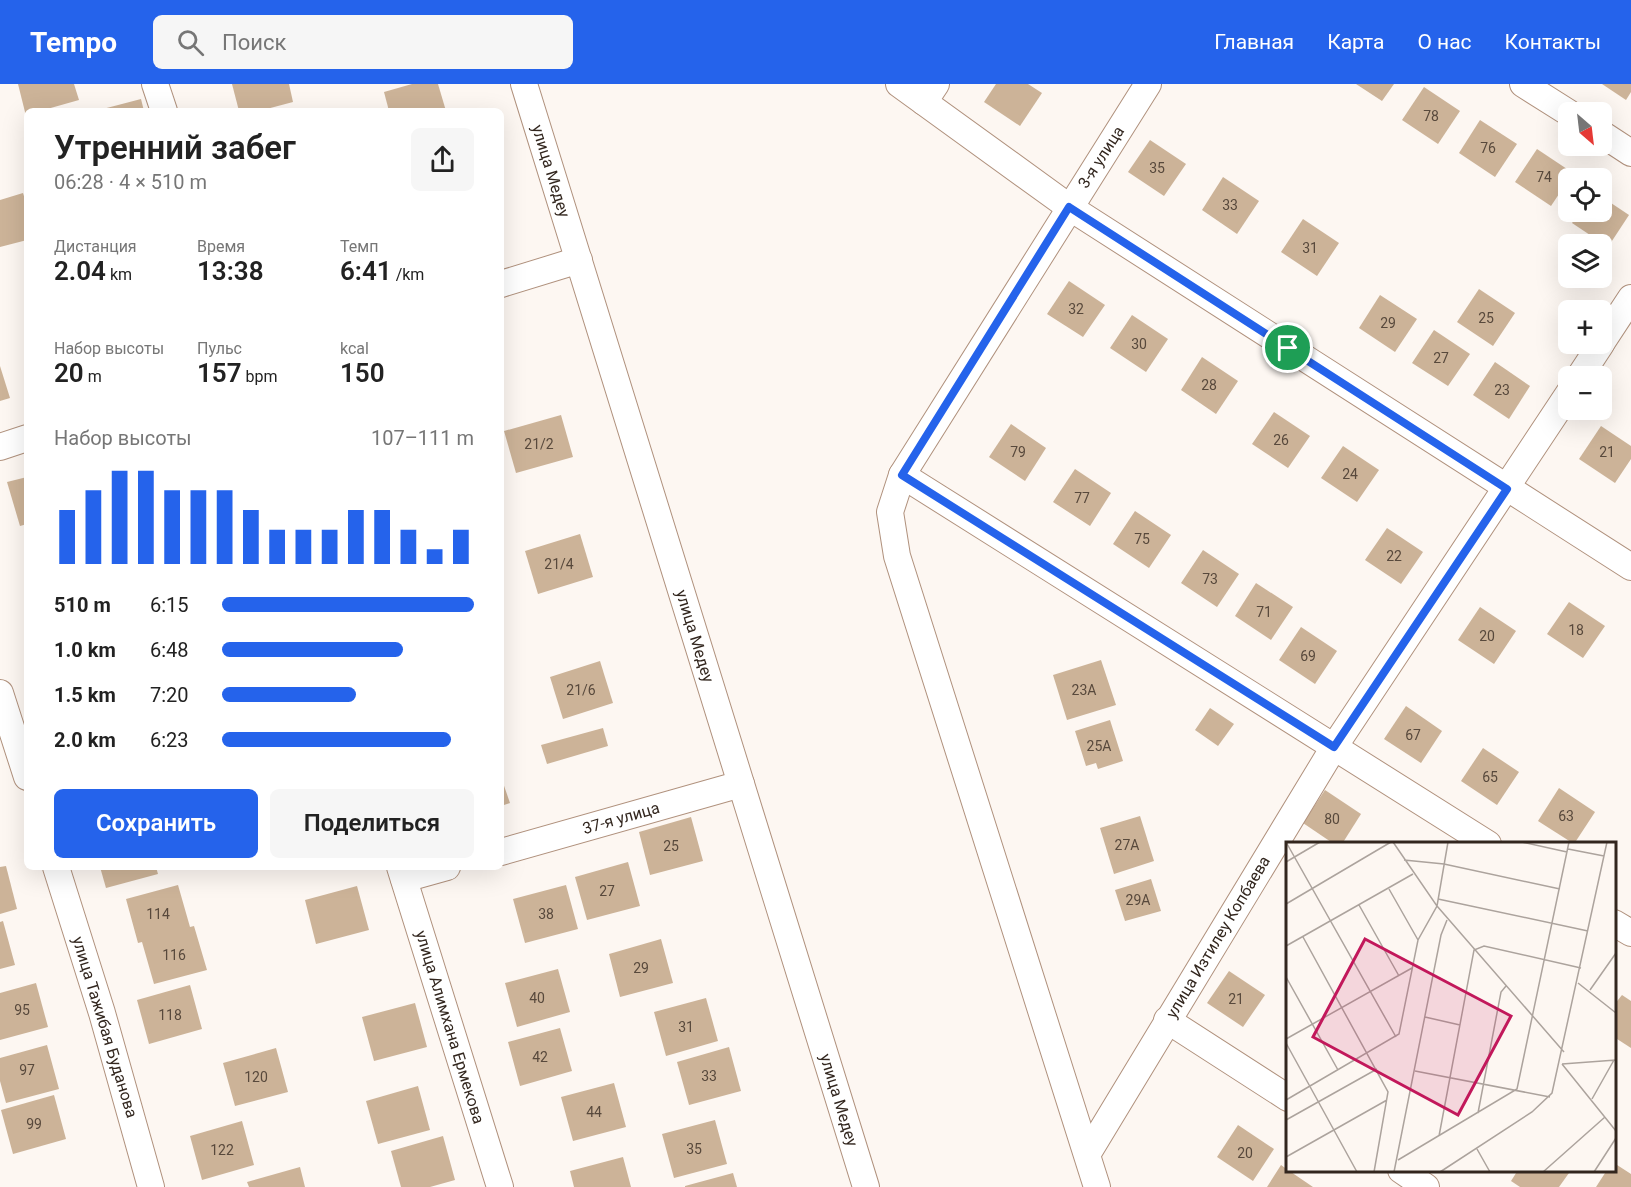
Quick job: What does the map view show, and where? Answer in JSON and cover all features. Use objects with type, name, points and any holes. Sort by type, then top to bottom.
[{"type":"street","points":[[155,84],[163,108]]},
{"type":"street","name":"улица Медеу","points":[[524,84],[866,1187]]},
{"type":"street","points":[[899,84],[930,93],[1069,207],[1631,567]]},
{"type":"street","name":"3-я улица","points":[[902,475],[1148,84]]},
{"type":"street","points":[[1523,84],[1558,106]]},
{"type":"street","points":[[1612,141],[1631,153]]},
{"type":"street","points":[[504,283],[579,260]]},
{"type":"street","points":[[1612,327],[1631,298]]},
{"type":"street","name":"улица Изтилеу Копбаева","points":[[1088,1153],[1334,747],[1558,410]]},
{"type":"street","points":[[0,447],[24,439]]},
{"type":"street","points":[[1097,1187],[897,556],[890,512],[902,475],[1486,842]]},
{"type":"street","points":[[0,693],[24,768]]},
{"type":"street","name":"37-я улица","points":[[504,851],[741,784]]},
{"type":"street","name":"улица Тажибая Буданова","points":[[57,870],[102,1013],[151,1187]]},
{"type":"street","points":[[402,873],[424,870]]},
{"type":"street","name":"улица Алимхана Ермекова","points":[[402,873],[500,1187]]},
{"type":"street","points":[[1616,924],[1631,933]]},
{"type":"street","points":[[1167,1020],[1286,1097]]},
{"type":"street","points":[[1404,1172],[1426,1187]]},
{"type":"building","points":[[18,84],[74,84],[79,100],[51,108],[24,108]]},
{"type":"building","points":[[232,84],[289,84],[293,102],[270,108],[238,108]]},
{"type":"building","points":[[412,84],[438,84],[445,108],[388,108],[384,92]]},
{"type":"building","points":[[996,84],[1028,84],[1042,93],[1020,126],[984,102]]},
{"type":"building","points":[[1356,84],[1394,84],[1382,101]]},
{"type":"building","points":[[1602,84],[1631,84],[1631,92],[1626,100]]},
{"type":"building","points":[[1424,87],[1460,111],[1438,144],[1402,120]]},
{"type":"building","points":[[141,99],[143,108],[107,108]]},
{"type":"building","points":[[1480,120],[1517,144],[1495,177],[1459,153]]},
{"type":"building","points":[[1150,140],[1186,164],[1164,196],[1128,172]]},
{"type":"building","points":[[1537,149],[1566,168],[1558,168],[1558,196],[1551,206],[1515,182]]},
{"type":"building","points":[[1223,177],[1259,201],[1237,234],[1202,210]]},
{"type":"building","points":[[23,193],[24,241],[0,247],[0,200]]},
{"type":"building","points":[[1612,204],[1629,215],[1612,241],[1612,234],[1588,234],[1572,223],[1612,222]]},
{"type":"building","points":[[1303,219],[1339,243],[1317,276],[1281,252]]},
{"type":"building","points":[[1069,281],[1105,305],[1083,337],[1047,314]]},
{"type":"building","points":[[1479,289],[1515,313],[1493,346],[1457,322]]},
{"type":"building","points":[[1380,295],[1417,319],[1395,352],[1359,328]]},
{"type":"building","points":[[1132,315],[1168,339],[1146,372],[1110,348]]},
{"type":"building","points":[[1434,330],[1470,354],[1448,386],[1412,363]]},
{"type":"building","points":[[1202,357],[1238,381],[1216,414],[1181,390]]},
{"type":"building","points":[[1495,362],[1530,386],[1509,419],[1473,395]]},
{"type":"building","points":[[0,366],[10,398],[0,401]]},
{"type":"building","points":[[1274,412],[1310,436],[1288,468],[1252,444]]},
{"type":"building","points":[[561,415],[573,457],[516,473],[504,431]]},
{"type":"building","points":[[1011,424],[1046,448],[1025,481],[989,457]]},
{"type":"building","points":[[1601,426],[1631,446],[1631,459],[1615,483],[1579,459]]},
{"type":"building","points":[[1343,446],[1379,470],[1357,502],[1321,478]]},
{"type":"building","points":[[1075,469],[1111,493],[1090,526],[1053,502]]},
{"type":"building","points":[[24,478],[24,525],[20,526],[7,482]]},
{"type":"building","points":[[1135,511],[1171,535],[1149,568],[1113,544]]},
{"type":"building","points":[[1387,528],[1423,552],[1401,584],[1365,560]]},
{"type":"building","points":[[580,534],[593,577],[538,594],[525,551]]},
{"type":"building","points":[[1203,550],[1239,574],[1217,607],[1181,583]]},
{"type":"building","points":[[1256,583],[1293,607],[1271,640],[1235,616]]},
{"type":"building","points":[[1569,602],[1605,626],[1583,658],[1547,634]]},
{"type":"building","points":[[1480,607],[1516,631],[1494,664],[1458,640]]},
{"type":"building","points":[[1301,627],[1337,651],[1315,684],[1279,660]]},
{"type":"building","points":[[1101,660],[1116,705],[1067,720],[1053,675]]},
{"type":"building","points":[[600,661],[613,703],[563,719],[550,677]]},
{"type":"building","points":[[1406,706],[1442,731],[1421,763],[1384,739]]},
{"type":"building","points":[[1210,708],[1234,724],[1218,746],[1195,730]]},
{"type":"building","points":[[1110,720],[1123,761],[1098,769],[1096,763],[1086,766],[1075,731]]},
{"type":"building","points":[[603,728],[608,746],[547,764],[541,745]]},
{"type":"building","points":[[1483,748],[1519,772],[1497,805],[1461,781]]},
{"type":"building","points":[[504,786],[510,803],[504,805]]},
{"type":"building","points":[[1559,788],[1595,812],[1575,842],[1571,842],[1538,821]]},
{"type":"building","points":[[1325,790],[1361,814],[1343,842],[1331,842],[1303,823]]},
{"type":"building","points":[[1140,816],[1154,861],[1114,874],[1100,828]]},
{"type":"building","points":[[691,817],[703,861],[650,875],[639,832]]},
{"type":"building","points":[[628,862],[640,906],[587,920],[575,877]]},
{"type":"building","points":[[6,866],[17,909],[0,914],[0,867]]},
{"type":"building","points":[[101,870],[157,870],[158,874],[106,888]]},
{"type":"building","points":[[1151,879],[1161,911],[1125,921],[1115,890]]},
{"type":"building","points":[[178,885],[190,927],[194,926],[207,970],[154,984],[142,942],[138,943],[126,899]]},
{"type":"building","points":[[566,885],[578,929],[525,943],[513,899]]},
{"type":"building","points":[[357,886],[369,930],[316,944],[305,900]]},
{"type":"building","points":[[3,921],[15,965],[0,969],[0,922]]},
{"type":"building","points":[[661,939],[673,983],[620,997],[609,954]]},
{"type":"building","points":[[558,969],[570,1012],[517,1027],[505,983]]},
{"type":"building","points":[[1229,971],[1265,995],[1243,1027],[1207,1003]]},
{"type":"building","points":[[36,983],[48,1027],[0,1040],[0,993]]},
{"type":"building","points":[[190,985],[202,1029],[149,1044],[137,1000]]},
{"type":"building","points":[[1622,995],[1631,1001],[1631,1048],[1616,1038],[1616,1002]]},
{"type":"building","points":[[706,998],[718,1041],[666,1056],[654,1012]]},
{"type":"building","points":[[415,1003],[427,1047],[374,1061],[362,1017]]},
{"type":"building","points":[[560,1028],[572,1071],[520,1086],[508,1042]]},
{"type":"building","points":[[47,1045],[59,1089],[6,1103],[0,1081],[0,1058]]},
{"type":"building","points":[[729,1047],[741,1091],[689,1105],[677,1062]]},
{"type":"building","points":[[276,1048],[288,1092],[235,1106],[223,1063]]},
{"type":"building","points":[[614,1083],[626,1127],[573,1141],[561,1097]]},
{"type":"building","points":[[418,1086],[430,1130],[378,1144],[366,1101]]},
{"type":"building","points":[[54,1095],[66,1139],[13,1154],[1,1110]]},
{"type":"building","points":[[715,1120],[727,1164],[674,1178],[662,1134]]},
{"type":"building","points":[[242,1121],[254,1165],[202,1180],[190,1136]]},
{"type":"building","points":[[1238,1125],[1274,1149],[1253,1181],[1217,1157]]},
{"type":"building","points":[[443,1136],[455,1180],[430,1187],[401,1187],[391,1151]]},
{"type":"building","points":[[623,1157],[631,1187],[574,1187],[570,1171]]},
{"type":"building","points":[[1616,1164],[1631,1174],[1631,1187],[1596,1187],[1606,1172],[1616,1172]]},
{"type":"building","points":[[1281,1165],[1286,1169],[1286,1172],[1291,1172],[1313,1187],[1267,1187]]},
{"type":"building","points":[[300,1167],[305,1187],[249,1187],[247,1182]]},
{"type":"building","points":[[1517,1172],[1569,1173],[1559,1187],[1520,1187],[1511,1181]]},
{"type":"building","points":[[733,1173],[737,1187],[685,1187],[685,1186]]},
{"type":"route","points":[[1069,207],[1288,348],[1507,489],[1334,747],[902,475],[1069,207]]}]
